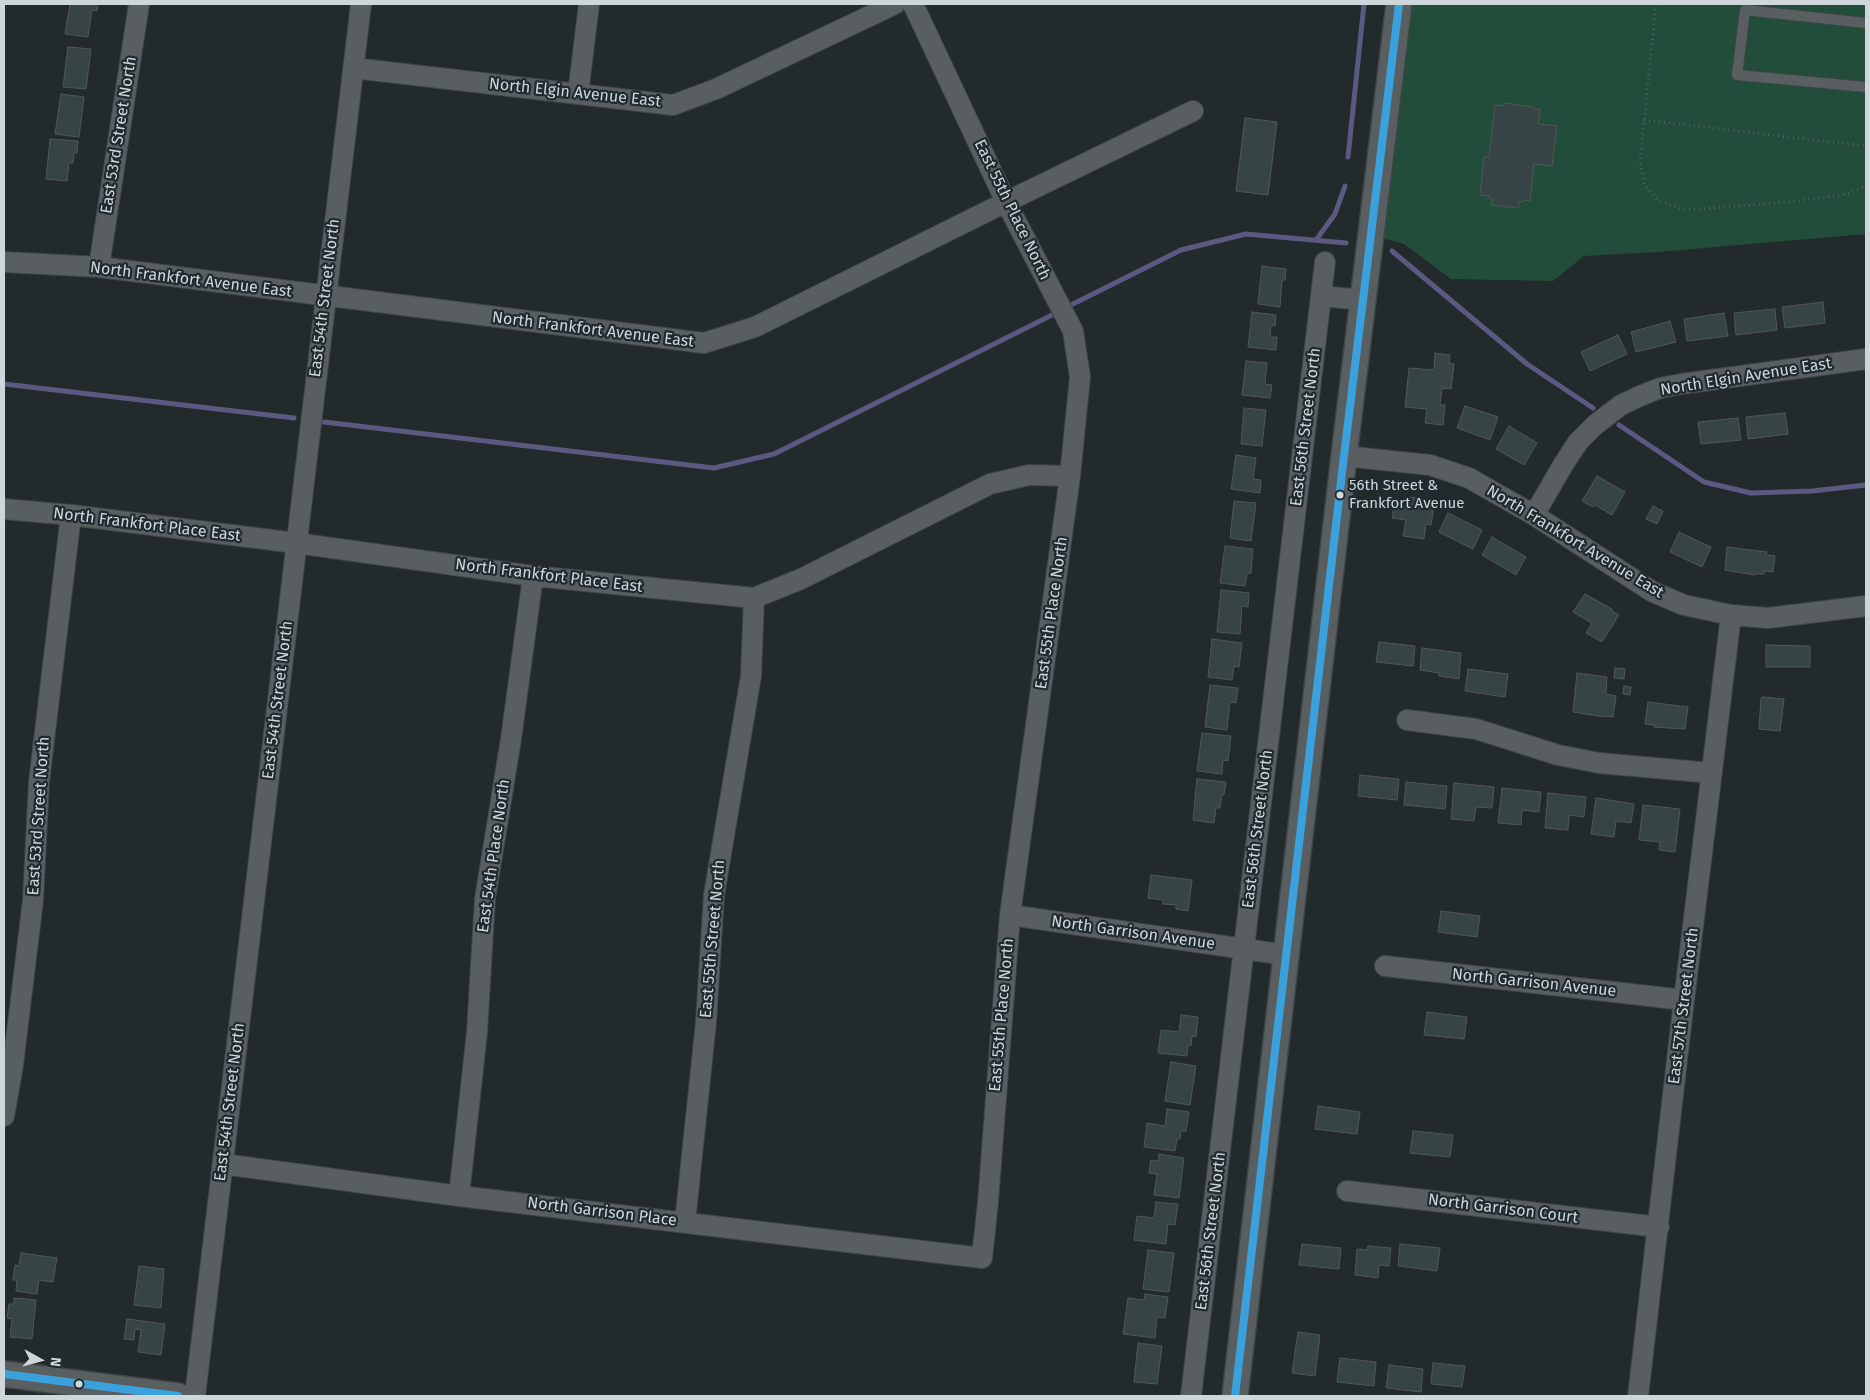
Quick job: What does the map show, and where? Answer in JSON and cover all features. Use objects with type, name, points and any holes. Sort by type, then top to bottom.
[{"type":"street","name":"East 53rd Street North","points":[[100,267],[139,4]]},
{"type":"street","name":"East 54th Street North","points":[[195,1396],[361,4]]},
{"type":"street","points":[[578,94],[588,4]]},
{"type":"street","name":"North Elgin Avenue East","points":[[353,68],[673,104],[716,89],[895,4]]},
{"type":"street","name":"East 55th Place North","points":[[913,4],[1006,202],[1073,331],[1080,377],[1070,476],[1010,915],[982,1258]]},
{"type":"street","points":[[1235,1396],[1344,456],[1399,4]]},
{"type":"street","name":"North Frankfort Avenue East","points":[[4,262],[100,267],[704,344],[755,327],[1193,111]]},
{"type":"street","name":"East 56th Street North","points":[[1192,1396],[1325,262]]},
{"type":"street","points":[[1321,296],[1363,300]]},
{"type":"street","name":"North Elgin Avenue East","points":[[1534,515],[1578,442],[1595,425],[1621,405],[1640,396],[1660,388],[1681,384],[1866,359]]},
{"type":"street","name":"North Frankfort Avenue East","points":[[1344,456],[1430,465],[1469,478],[1534,515],[1653,592],[1684,605],[1731,615],[1768,618],[1866,606]]},
{"type":"street","name":"North Frankfort Place East","points":[[4,509],[71,515],[296,543],[533,576],[754,598],[801,579],[990,484],[1029,475],[1070,476]]},
{"type":"street","name":"East 53rd Street North","points":[[4,1116],[13,1065],[33,900],[39,782],[71,515]]},
{"type":"street","name":"East 54th Place North","points":[[459,1196],[477,1032],[485,899],[511,739],[533,576]]},
{"type":"street","name":"East 55th Street North","points":[[685,1222],[706,1022],[714,896],[752,676],[754,598]]},
{"type":"street","name":"East 57th Street North","points":[[1638,1396],[1731,615]]},
{"type":"street","points":[[1407,720],[1476,728],[1558,755],[1599,763],[1712,773]]},
{"type":"street","name":"North Garrison Avenue","points":[[1010,915],[1286,955]]},
{"type":"street","name":"North Garrison Avenue","points":[[1385,966],[1684,1000]]},
{"type":"street","name":"North Garrison Place","points":[[223,1164],[459,1196],[982,1258]]},
{"type":"street","name":"North Garrison Court","points":[[1346,1191],[1658,1227]]},
{"type":"street","points":[[4,1374],[178,1396]]},
{"type":"lane","points":[[1866,23],[1745,10],[1736,75],[1866,87]]},
{"type":"path","points":[[1656,4],[1640,161],[1644,184],[1656,199],[1680,208],[1701,209],[1788,202],[1848,194],[1866,186]]},
{"type":"path","points":[[1644,120],[1866,146]]},
{"type":"green space","points":[[1411,4],[1866,4],[1866,234],[1658,252],[1584,256],[1553,281],[1451,279],[1404,244],[1383,238]]},
{"type":"building","points":[[70,4],[98,4],[97,11],[92,10],[88,37],[65,34]]},
{"type":"building","points":[[68,47],[91,49],[86,89],[63,87]]},
{"type":"building","points":[[61,94],[84,97],[79,137],[55,134]]},
{"type":"building","points":[[1504,103],[1540,109],[1538,124],[1557,126],[1552,166],[1534,164],[1530,201],[1522,200],[1522,202],[1519,202],[1518,208],[1491,205],[1492,199],[1489,196],[1480,195],[1484,157],[1489,157],[1495,105],[1503,106]]},
{"type":"building","points":[[1245,118],[1277,122],[1268,195],[1236,191]]},
{"type":"building","points":[[50,139],[78,141],[77,153],[74,153],[73,163],[69,163],[67,181],[46,179]]},
{"type":"building","points":[[1262,266],[1286,269],[1285,280],[1282,280],[1280,307],[1258,304]]},
{"type":"building","points":[[1823,302],[1825,323],[1785,328],[1782,307]]},
{"type":"building","points":[[1775,309],[1777,330],[1736,335],[1734,313]]},
{"type":"building","points":[[1252,312],[1276,315],[1275,326],[1271,325],[1270,337],[1277,337],[1276,350],[1248,347]]},
{"type":"building","points":[[1724,313],[1728,336],[1687,341],[1684,319]]},
{"type":"building","points":[[1670,321],[1676,342],[1636,352],[1631,332]]},
{"type":"building","points":[[1618,335],[1627,354],[1590,371],[1581,352]]},
{"type":"building","points":[[1435,353],[1450,355],[1449,363],[1454,364],[1451,389],[1442,388],[1440,405],[1445,405],[1443,425],[1425,423],[1427,409],[1405,407],[1409,368],[1434,370]]},
{"type":"building","points":[[1246,361],[1267,363],[1265,384],[1272,385],[1270,398],[1242,395]]},
{"type":"building","points":[[1465,406],[1498,417],[1490,440],[1457,428]]},
{"type":"building","points":[[1244,408],[1266,410],[1262,446],[1241,444]]},
{"type":"building","points":[[1785,413],[1788,434],[1748,439],[1746,417]]},
{"type":"building","points":[[1738,418],[1741,440],[1701,444],[1698,422]]},
{"type":"building","points":[[1509,426],[1537,443],[1524,465],[1496,449]]},
{"type":"building","points":[[1236,455],[1256,458],[1253,479],[1261,480],[1260,493],[1231,489]]},
{"type":"building","points":[[1597,476],[1625,492],[1612,515],[1595,505],[1593,507],[1582,501]]},
{"type":"building","points":[[1409,497],[1427,500],[1426,504],[1434,505],[1431,525],[1426,524],[1424,539],[1403,536],[1406,520],[1392,518],[1395,499],[1409,501]]},
{"type":"building","points":[[1234,501],[1256,503],[1251,541],[1230,538]]},
{"type":"building","points":[[1653,506],[1663,511],[1657,524],[1646,519]]},
{"type":"building","points":[[1448,513],[1482,530],[1473,549],[1439,532]]},
{"type":"building","points":[[1679,532],[1711,547],[1702,567],[1670,552]]},
{"type":"building","points":[[1492,537],[1526,557],[1516,575],[1482,555]]},
{"type":"building","points":[[1225,546],[1253,549],[1251,573],[1247,573],[1245,586],[1220,583]]},
{"type":"building","points":[[1727,547],[1767,552],[1766,555],[1775,556],[1773,572],[1764,571],[1764,574],[1754,575],[1725,570]]},
{"type":"building","points":[[1221,590],[1249,593],[1248,607],[1242,606],[1240,634],[1217,632]]},
{"type":"building","points":[[1585,594],[1619,615],[1602,642],[1586,633],[1592,623],[1573,612]]},
{"type":"building","points":[[1212,639],[1242,643],[1239,667],[1234,666],[1232,680],[1208,677]]},
{"type":"building","points":[[1379,642],[1415,646],[1413,666],[1376,662]]},
{"type":"building","points":[[1766,645],[1810,646],[1810,667],[1766,667]]},
{"type":"building","points":[[1422,648],[1461,653],[1459,679],[1439,676],[1439,673],[1420,670]]},
{"type":"building","points":[[1615,668],[1625,669],[1624,679],[1614,678]]},
{"type":"building","points":[[1468,669],[1508,674],[1505,697],[1465,691]]},
{"type":"building","points":[[1577,673],[1607,677],[1606,694],[1616,696],[1613,717],[1573,712]]},
{"type":"building","points":[[1210,685],[1238,688],[1236,703],[1230,702],[1227,730],[1205,727]]},
{"type":"building","points":[[1624,686],[1631,687],[1630,695],[1623,694]]},
{"type":"building","points":[[1761,698],[1784,699],[1780,731],[1759,729]]},
{"type":"building","points":[[1648,702],[1688,707],[1685,729],[1654,727],[1654,725],[1645,724]]},
{"type":"building","points":[[1202,733],[1231,736],[1228,761],[1223,760],[1222,774],[1197,771]]},
{"type":"building","points":[[1360,775],[1399,779],[1397,800],[1358,796]]},
{"type":"building","points":[[1197,779],[1226,782],[1220,808],[1216,808],[1214,823],[1193,820]]},
{"type":"building","points":[[1406,782],[1447,786],[1445,809],[1404,805]]},
{"type":"building","points":[[1454,783],[1494,787],[1492,808],[1476,807],[1474,821],[1451,819]]},
{"type":"building","points":[[1502,788],[1541,792],[1539,812],[1522,810],[1521,825],[1498,823]]},
{"type":"building","points":[[1548,793],[1586,797],[1584,817],[1569,815],[1568,830],[1545,828]]},
{"type":"building","points":[[1596,798],[1634,804],[1631,823],[1616,821],[1614,837],[1591,834]]},
{"type":"building","points":[[1643,805],[1680,809],[1675,852],[1659,850],[1660,842],[1639,840]]},
{"type":"building","points":[[1151,875],[1192,880],[1188,911],[1176,909],[1176,905],[1163,904],[1163,900],[1148,898]]},
{"type":"building","points":[[1441,911],[1480,916],[1477,937],[1438,932]]},
{"type":"building","points":[[1427,1012],[1467,1017],[1464,1039],[1424,1035]]},
{"type":"building","points":[[1181,1015],[1198,1017],[1196,1037],[1192,1036],[1191,1046],[1188,1045],[1187,1056],[1158,1053],[1161,1030],[1179,1032]]},
{"type":"building","points":[[1171,1062],[1196,1066],[1190,1105],[1165,1101]]},
{"type":"building","points":[[1318,1106],[1360,1112],[1357,1134],[1315,1129]]},
{"type":"building","points":[[1167,1109],[1189,1112],[1186,1131],[1181,1131],[1180,1139],[1177,1139],[1175,1151],[1144,1147],[1147,1123],[1165,1126]]},
{"type":"building","points":[[1413,1131],[1453,1135],[1450,1157],[1410,1153]]},
{"type":"building","points":[[1159,1154],[1184,1158],[1179,1198],[1154,1195],[1157,1174],[1149,1173],[1151,1160],[1158,1161]]},
{"type":"building","points":[[1156,1202],[1178,1204],[1175,1225],[1168,1224],[1166,1244],[1134,1240],[1137,1216],[1154,1218]]},
{"type":"building","points":[[1302,1244],[1341,1248],[1339,1269],[1299,1265]]},
{"type":"building","points":[[1400,1244],[1440,1248],[1437,1271],[1398,1266]]},
{"type":"building","points":[[1368,1246],[1391,1248],[1389,1266],[1379,1265],[1378,1278],[1355,1275],[1357,1249],[1367,1250]]},
{"type":"building","points":[[1148,1250],[1174,1253],[1169,1292],[1143,1289]]},
{"type":"building","points":[[21,1253],[57,1258],[53,1282],[39,1280],[37,1294],[16,1291],[17,1280],[13,1280],[15,1265],[19,1266]]},
{"type":"building","points":[[139,1266],[164,1269],[161,1308],[134,1305]]},
{"type":"building","points":[[1145,1294],[1168,1297],[1165,1318],[1157,1317],[1155,1338],[1123,1334],[1128,1298],[1144,1300]]},
{"type":"building","points":[[14,1298],[36,1300],[32,1339],[10,1337],[12,1319],[7,1318],[9,1304],[14,1304]]},
{"type":"building","points":[[127,1319],[165,1324],[161,1355],[138,1352],[141,1330],[135,1329],[134,1340],[124,1339]]},
{"type":"building","points":[[1298,1332],[1320,1335],[1315,1376],[1292,1373]]},
{"type":"building","points":[[1138,1343],[1162,1346],[1157,1384],[1134,1382]]},
{"type":"building","points":[[1340,1358],[1376,1362],[1374,1386],[1337,1382]]},
{"type":"building","points":[[1433,1363],[1465,1366],[1462,1387],[1431,1384]]},
{"type":"building","points":[[1389,1365],[1423,1369],[1421,1392],[1386,1388]]},
{"type":"waterway","points":[[1348,157],[1364,4]]},
{"type":"waterway","points":[[1316,240],[1335,214],[1345,186]]},
{"type":"waterway","points":[[1065,308],[1181,250],[1246,234],[1346,243]]},
{"type":"waterway","points":[[1392,251],[1527,364],[1593,408]]},
{"type":"waterway","points":[[324,422],[714,468],[774,454],[1058,312]]},
{"type":"waterway","points":[[4,384],[294,418]]},
{"type":"waterway","points":[[1619,425],[1704,482],[1751,493],[1812,491],[1866,485]]},
{"type":"transit line","points":[[1235,1396],[1344,456],[1399,4]]},
{"type":"transit line","points":[[4,1374],[178,1396]]},
{"type":"place","name":"56th Street & Frankfort Avenue","points":[[1340,495]]}]
